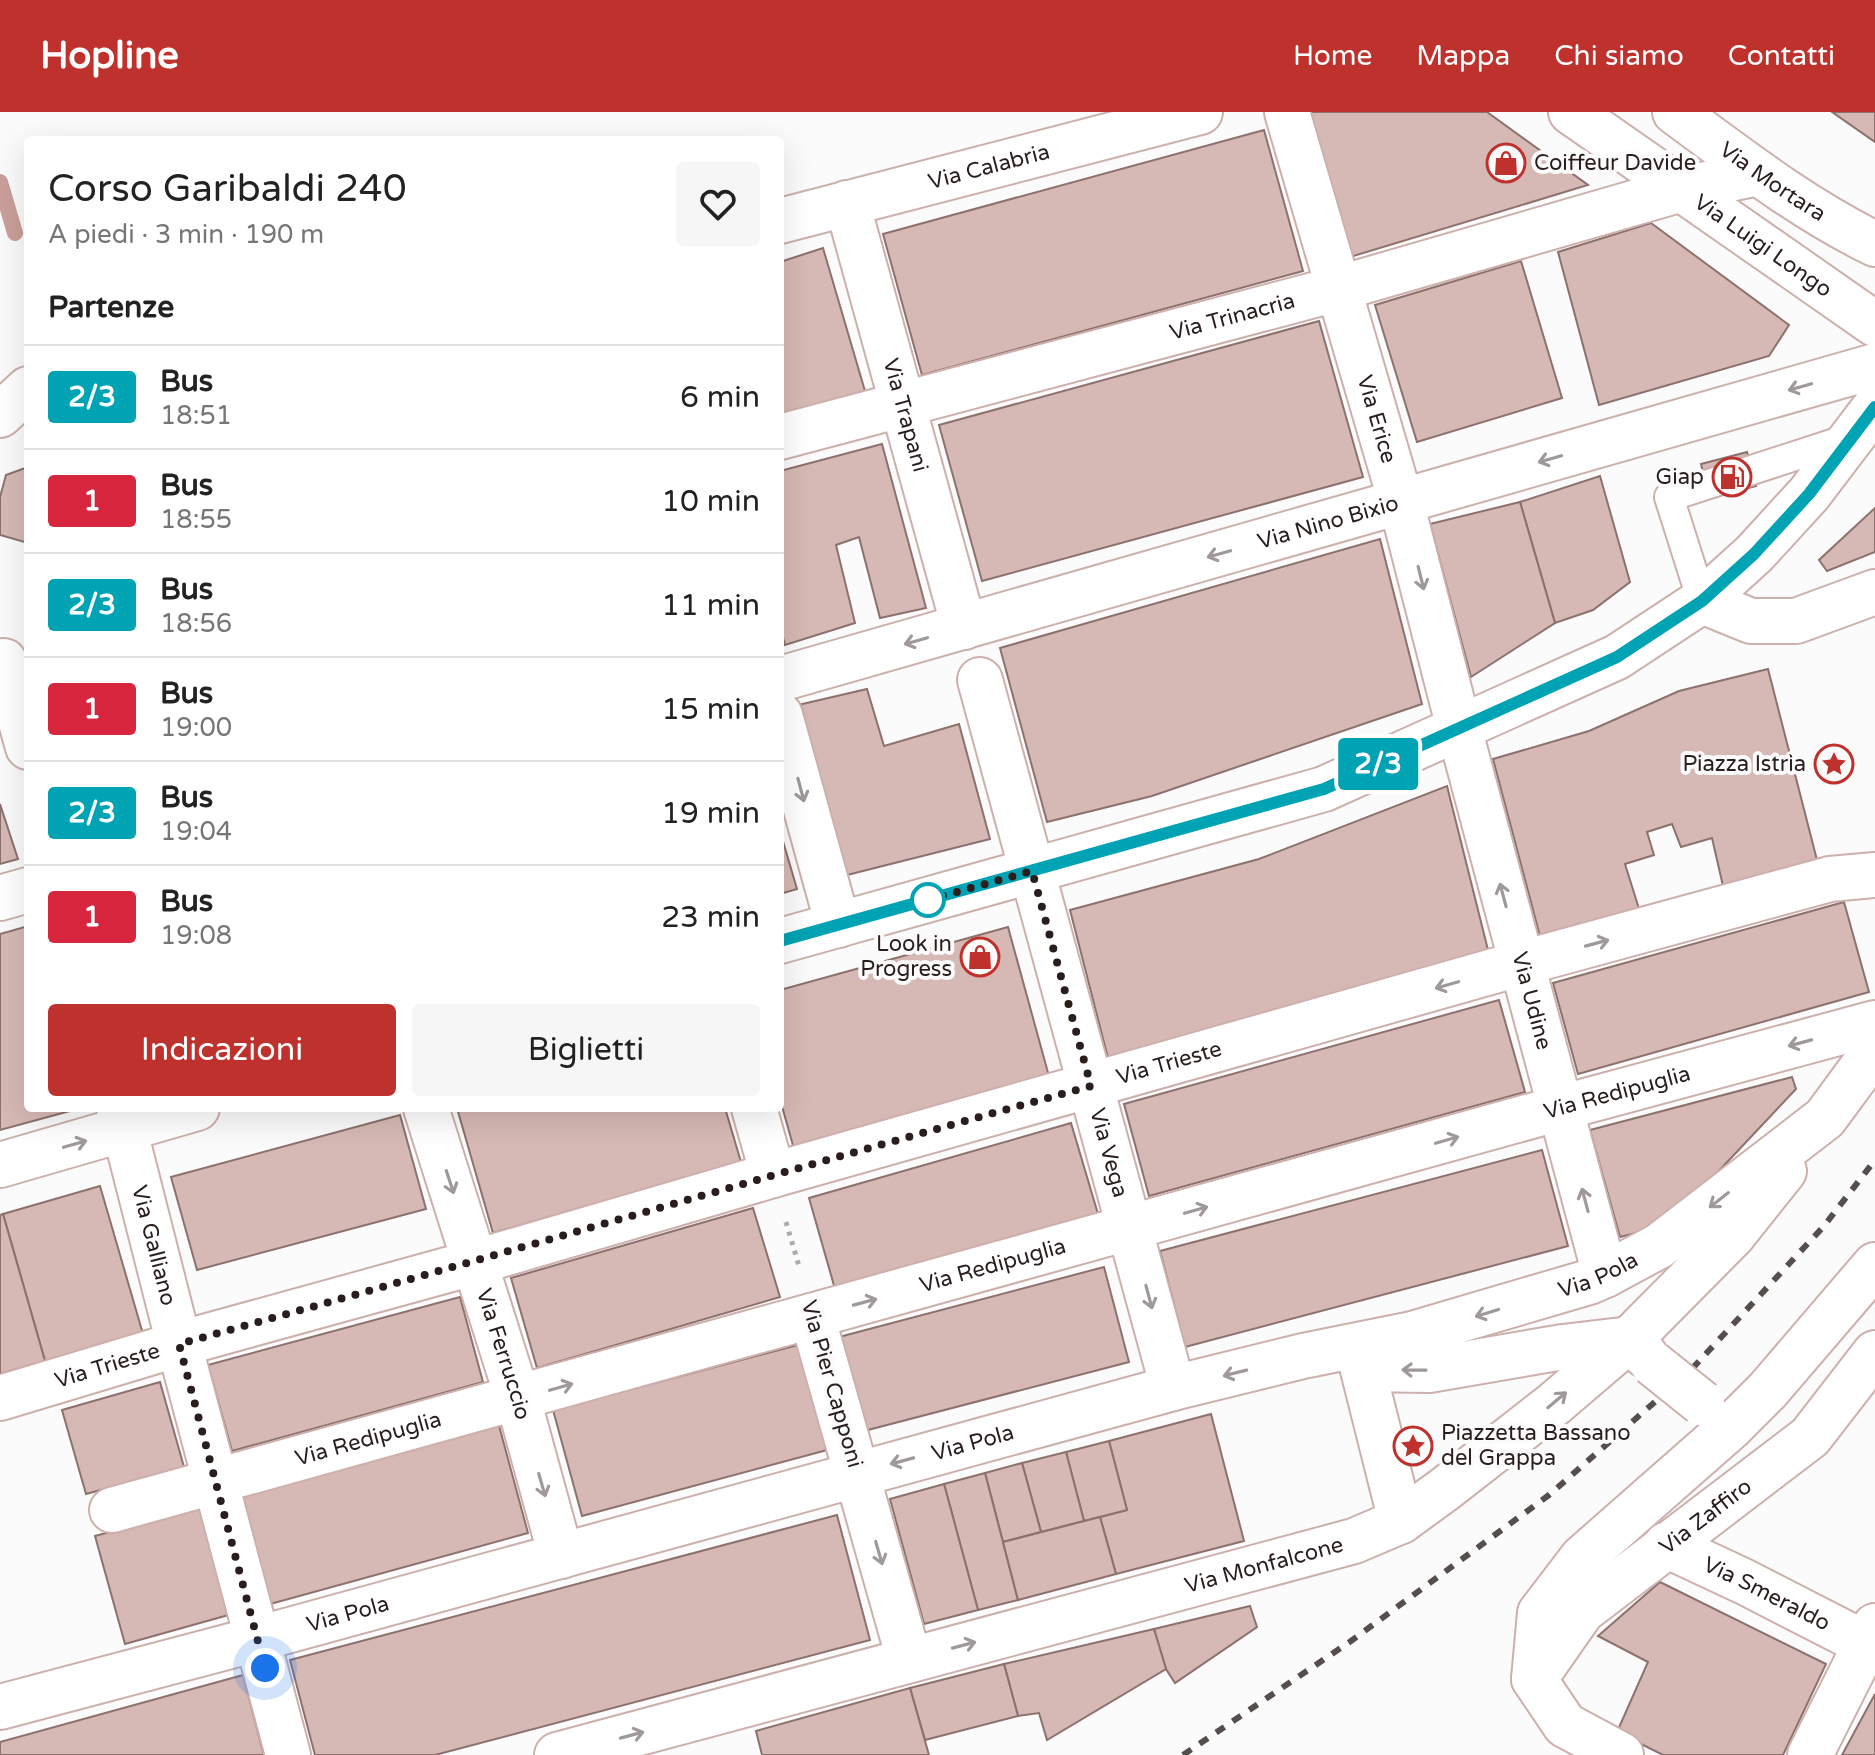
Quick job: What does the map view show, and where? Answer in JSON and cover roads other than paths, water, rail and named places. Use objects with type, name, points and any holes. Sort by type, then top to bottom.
[{"type":"street","name":"Via Calabria","points":[[784,220],[1200,112]]},
{"type":"street","name":"Via Erice","points":[[1287,112],[1401,502],[1459,728]]},
{"type":"street","name":"Via Luigi Longo","points":[[1571,112],[1875,324]]},
{"type":"street","name":"Via Mortara","points":[[1675,112],[1758,173],[1853,234],[1875,244]]},
{"type":"street","name":"Via Trinacria","points":[[784,436],[1340,288],[1682,189],[1758,173]]},
{"type":"street","name":"Via Trapani","points":[[847,203],[964,627]]},
{"type":"street","name":"Via Nino Bixio","points":[[784,678],[1875,366]]},
{"type":"street","points":[[0,415],[24,393]]},
{"type":"street","points":[[784,940],[1324,789],[1617,657],[1702,601],[1764,544],[1809,494],[1863,422]]},
{"type":"street","points":[[1702,601],[1751,621],[1796,621],[1875,592]]},
{"type":"street","points":[[11,660],[24,727]]},
{"type":"street","points":[[980,680],[1032,871]]},
{"type":"street","name":"Via Udine","points":[[1459,728],[1605,1275]]},
{"type":"street","points":[[784,729],[838,925]]},
{"type":"street","name":"Via Vega","points":[[1032,871],[1173,1388]]},
{"type":"street","name":"Via Trieste","points":[[0,1398],[179,1344],[1522,963],[1830,879],[1875,875]]},
{"type":"street","points":[[0,898],[24,891]]},
{"type":"street","name":"Via Redipuglia","points":[[112,1510],[1875,1023]]},
{"type":"street","name":"Via Pola","points":[[0,1707],[1173,1388],[1303,1356],[1360,1357],[1412,1334],[1589,1282],[1659,1246],[1825,1118],[1875,1050]]},
{"type":"street","points":[[0,1165],[122,1119],[170,1112]]},
{"type":"street","name":"Via Ferruccio","points":[[427,1112],[518,1399],[561,1556]]},
{"type":"street","points":[[755,1112],[773,1175]]},
{"type":"street","name":"Via Monfalcone","points":[[557,1755],[1354,1541],[1401,1521],[1554,1404],[1641,1351],[1825,1118]]},
{"type":"street","name":"Via Galliano","points":[[122,1119],[288,1755]]},
{"type":"street","points":[[1621,1755],[1565,1725],[1534,1679],[1540,1613],[1582,1558],[1717,1415],[1768,1390],[1875,1265]]},
{"type":"street","name":"Via Pier Capponi","points":[[812,1316],[909,1659]]},
{"type":"street","points":[[1401,1521],[1360,1357],[1429,1370],[1563,1347],[1641,1351],[1717,1415]]},
{"type":"street","name":"Via Zaffiro","points":[[1534,1679],[1582,1611],[1810,1437],[1875,1353]]},
{"type":"street","name":"Via Smeraldo","points":[[1666,1545],[1870,1635]]},
{"type":"street","points":[[1810,1755],[1870,1635]]},
{"type":"lane","points":[[1702,601],[1669,497],[1863,422]]},
{"type":"waterway","points":[[0,182],[15,233]]},
{"type":"railway","points":[[1183,1755],[1351,1641],[1549,1495],[1690,1371],[1824,1226],[1875,1160]]},
{"type":"place","name":"Coiffeur Davide","points":[[1506,163]]},
{"type":"place","name":"Giap","points":[[1732,477]]},
{"type":"place","name":"Piazza Istria","points":[[1834,764]]},
{"type":"place","name":"Look in Progress","points":[[980,957]]},
{"type":"place","name":"Piazzetta Bassano del Grappa","points":[[1413,1446]]}]
